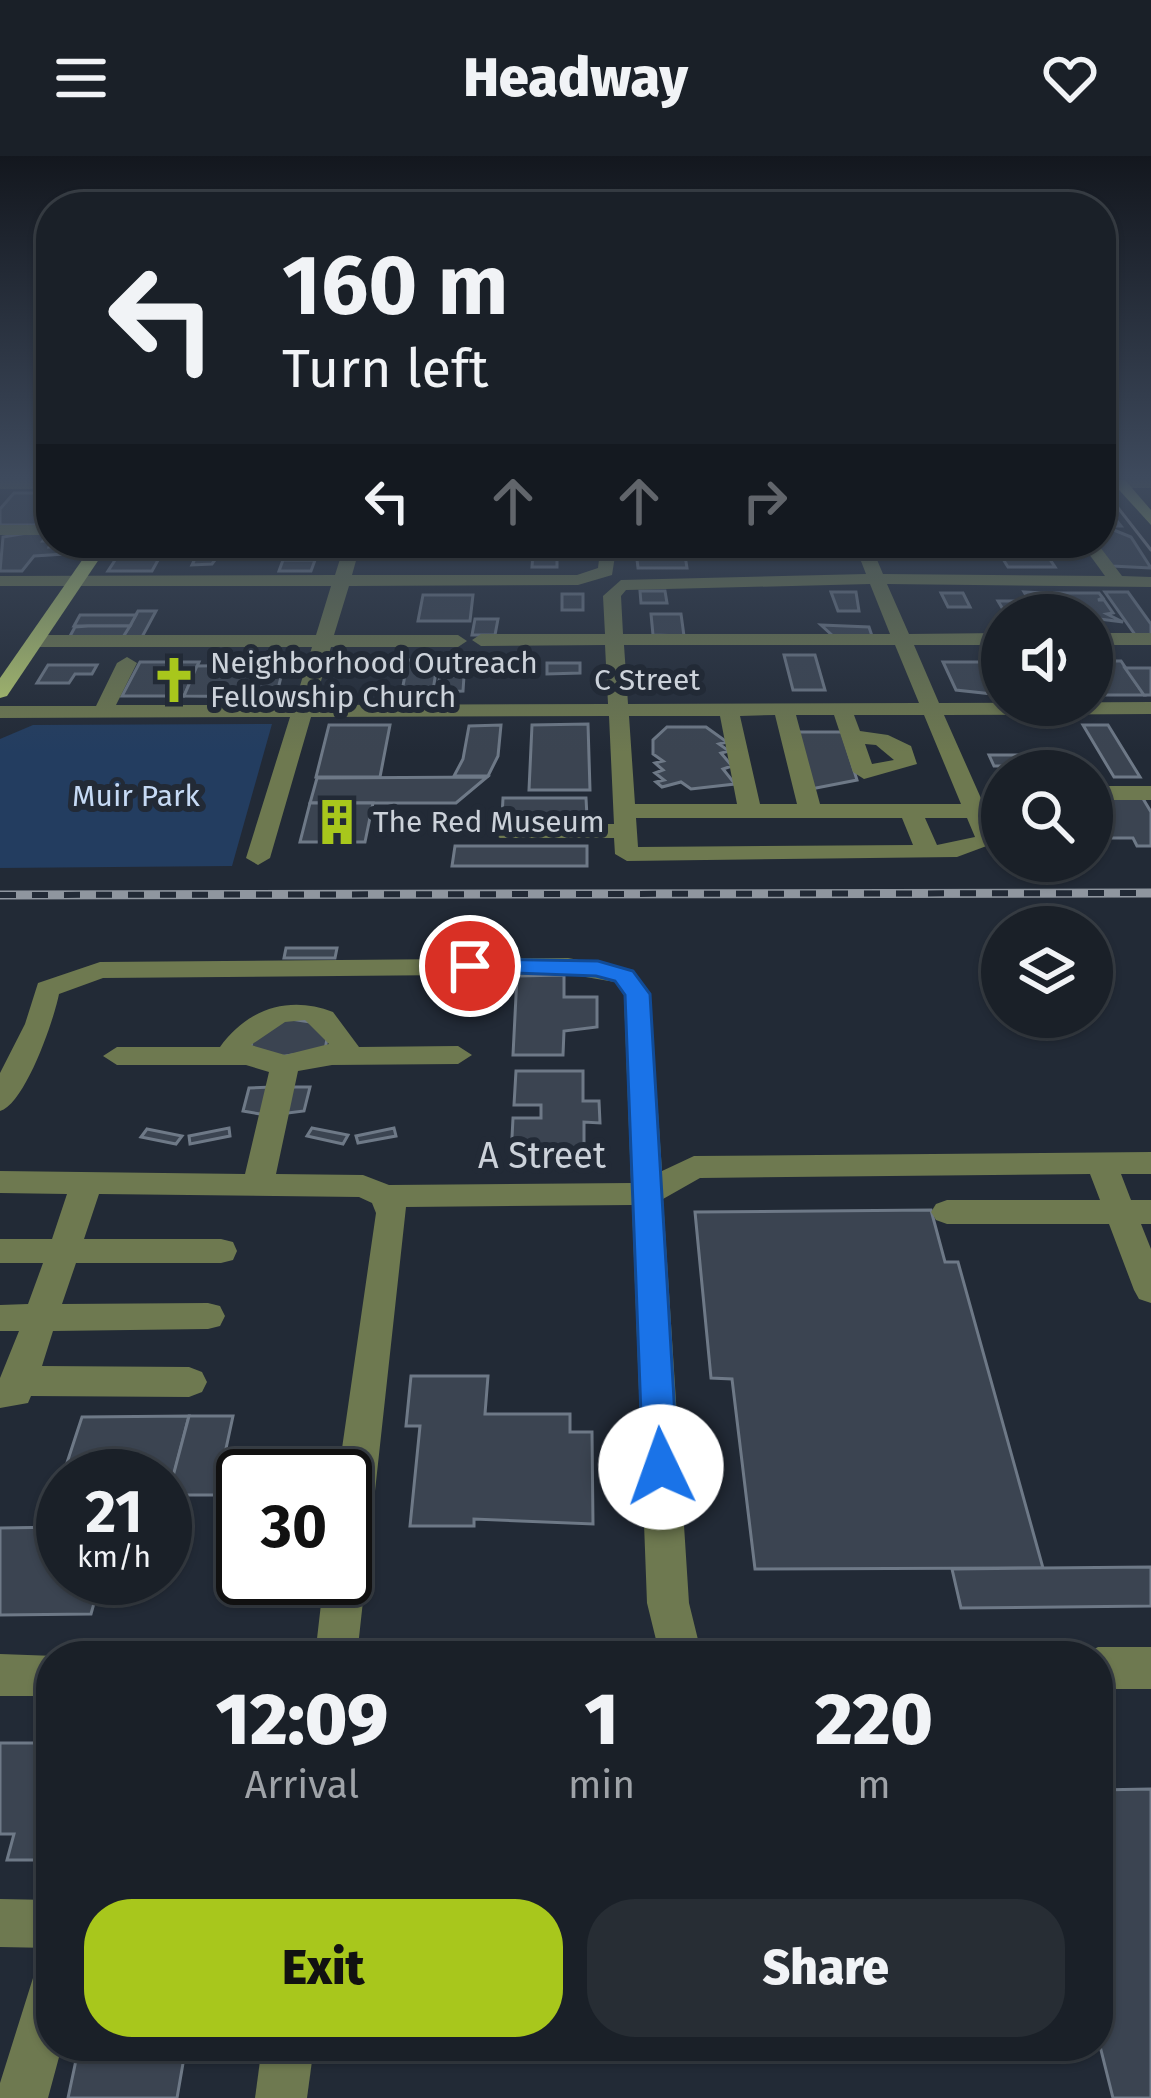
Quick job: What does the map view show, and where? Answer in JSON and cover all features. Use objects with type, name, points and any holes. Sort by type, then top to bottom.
[{"type":"main road","points":[[0,692],[82,571]]},
{"type":"street","points":[[31,581],[38,571]]},
{"type":"street","points":[[258,858],[344,571]]},
{"type":"street","points":[[0,581],[341,581],[598,576],[605,571]]},
{"type":"street","points":[[500,831],[625,832],[928,852],[988,841],[873,571]]},
{"type":"street","points":[[1110,571],[1114,576]]},
{"type":"street","points":[[1055,580],[1151,579]]},
{"type":"street","points":[[625,832],[612,596],[621,585],[1151,579]]},
{"type":"street","points":[[481,640],[981,639]]},
{"type":"street","points":[[1113,639],[1151,639]]},
{"type":"street","points":[[34,641],[216,648],[458,640]]},
{"type":"street","points":[[103,711],[127,664]]},
{"type":"street","name":"C Street","points":[[0,712],[1151,708]]},
{"type":"street","points":[[842,709],[852,736]]},
{"type":"street","points":[[729,710],[750,811]]},
{"type":"street","points":[[784,710],[810,811]]},
{"type":"street","points":[[1113,793],[1151,793]]},
{"type":"street","points":[[625,832],[750,811],[911,811],[981,799]]},
{"type":"street","points":[[911,811],[928,852]]},
{"type":"street","points":[[0,1101],[39,1024],[47,989],[59,981],[127,967],[568,966],[624,976],[638,994],[668,1604],[677,1641]]},
{"type":"street","points":[[298,1009],[307,967]]},
{"type":"street","points":[[246,1056],[232,1048],[243,1035],[272,1016],[298,1009],[321,1016],[339,1033],[345,1047],[328,1056]]},
{"type":"street","points":[[117,1056],[246,1056],[285,1064],[328,1056],[458,1055]]},
{"type":"street","points":[[258,1184],[285,1064]]},
{"type":"street","name":"A Street","points":[[0,1182],[363,1186],[385,1196],[647,1194],[694,1167],[1151,1163]]},
{"type":"street","points":[[1101,1164],[1136,1212],[1151,1290]]},
{"type":"street","points":[[87,1183],[41,1318],[10,1387],[189,1382]]},
{"type":"street","points":[[361,1449],[392,1213],[385,1196]]},
{"type":"street","points":[[947,1212],[1136,1212]]},
{"type":"street","points":[[0,1251],[221,1251]]},
{"type":"street","points":[[0,1318],[208,1316]]},
{"type":"street","points":[[338,1641],[342,1605]]},
{"type":"street","points":[[1113,1668],[1151,1668]]},
{"type":"street","points":[[0,1675],[36,1675]]},
{"type":"street","points":[[0,1922],[36,1923]]},
{"type":"street","points":[[22,2098],[36,2049]]},
{"type":"street","points":[[281,2098],[286,2061]]},
{"type":"green space","name":"Muir Park","points":[[272,724],[232,866],[0,868],[0,739],[33,725]]},
{"type":"building","points":[[640,591],[665,591],[667,603],[641,603]]},
{"type":"building","points":[[831,592],[856,592],[859,611],[838,611]]},
{"type":"building","points":[[1128,592],[1151,624],[1151,636],[1136,636],[1113,603],[1113,594],[1106,594]]},
{"type":"building","points":[[941,593],[963,593],[970,607],[948,607]]},
{"type":"building","points":[[562,594],[583,594],[583,610],[562,610]]},
{"type":"building","points":[[423,595],[473,595],[470,621],[418,621]]},
{"type":"building","points":[[138,611],[156,611],[142,637],[123,637]]},
{"type":"building","points":[[651,614],[681,614],[684,636],[653,635]]},
{"type":"building","points":[[80,615],[136,615],[130,626],[74,626]]},
{"type":"building","points":[[475,619],[498,619],[495,635],[472,635]]},
{"type":"building","points":[[821,625],[869,627],[872,636],[833,636]]},
{"type":"building","points":[[130,626],[123,637],[69,638],[75,627]]},
{"type":"building","points":[[784,655],[815,655],[825,690],[793,690]]},
{"type":"building","points":[[408,660],[438,660],[432,696],[401,696]]},
{"type":"building","points":[[1113,661],[1121,661],[1144,695],[1113,695]]},
{"type":"building","points":[[140,662],[199,662],[184,696],[122,696]]},
{"type":"building","points":[[943,662],[981,662],[981,693],[956,690]]},
{"type":"building","points":[[547,663],[580,663],[580,673],[547,674]]},
{"type":"building","points":[[48,665],[97,665],[92,674],[75,674],[69,683],[37,683]]},
{"type":"building","points":[[284,665],[276,697],[184,696],[197,666]]},
{"type":"building","points":[[1125,668],[1151,668],[1151,695],[1144,695]]},
{"type":"building","points":[[440,676],[464,676],[463,691],[437,692]]},
{"type":"building","points":[[588,724],[590,790],[529,790],[532,725]]},
{"type":"building","points":[[329,725],[390,725],[380,777],[316,777]]},
{"type":"building","points":[[501,725],[498,756],[488,776],[454,776],[463,759],[469,726]]},
{"type":"building","points":[[1084,726],[1109,726],[1140,777],[1114,777],[1113,750],[1098,750]]},
{"type":"building","points":[[667,727],[706,727],[727,742],[719,744],[729,751],[721,753],[732,766],[723,769],[735,784],[691,789],[681,782],[662,787],[656,782],[664,780],[655,773],[663,770],[655,763],[663,761],[653,754],[653,740]]},
{"type":"building","points":[[797,732],[842,732],[857,780],[811,789]]},
{"type":"building","points":[[487,777],[456,803],[310,803],[317,778]]},
{"type":"building","points":[[1113,797],[1142,797],[1151,812],[1151,846],[1137,846],[1133,838],[1113,838]]},
{"type":"building","points":[[503,798],[586,798],[587,817],[502,817]]},
{"type":"building","name":"The Red Museum","points":[[310,803],[373,803],[365,842],[300,842]]},
{"type":"building","points":[[455,846],[587,846],[587,866],[452,866]]},
{"type":"building","points":[[286,948],[337,948],[335,958],[284,958]]},
{"type":"building","points":[[564,975],[564,997],[597,997],[597,1027],[564,1031],[563,1055],[513,1055],[517,976]]},
{"type":"building","points":[[284,1018],[317,1023],[328,1033],[325,1050],[279,1057],[250,1051],[254,1032]]},
{"type":"building","points":[[516,1071],[583,1071],[583,1101],[599,1101],[600,1123],[584,1122],[584,1156],[511,1157],[513,1118],[541,1118],[541,1105],[514,1105]]},
{"type":"building","points":[[272,1087],[266,1115],[243,1111],[249,1088]]},
{"type":"building","points":[[286,1087],[310,1087],[304,1111],[280,1114]]},
{"type":"building","points":[[229,1128],[230,1136],[190,1144],[189,1136]]},
{"type":"building","points":[[312,1128],[348,1135],[343,1144],[307,1136]]},
{"type":"building","points":[[394,1128],[396,1136],[358,1143],[356,1136]]},
{"type":"building","points":[[147,1129],[182,1136],[176,1144],[141,1137]]},
{"type":"building","points":[[931,1210],[945,1262],[958,1262],[1043,1568],[755,1569],[732,1379],[711,1378],[695,1212]]},
{"type":"building","points":[[411,1376],[488,1376],[485,1414],[570,1414],[570,1432],[592,1432],[593,1524],[474,1519],[474,1526],[410,1526],[420,1426],[406,1426]]},
{"type":"building","points":[[189,1416],[180,1449],[72,1449],[82,1417]]},
{"type":"building","points":[[189,1416],[233,1416],[226,1449],[216,1449],[216,1495],[192,1495],[192,1449],[180,1449]]},
{"type":"building","points":[[36,1527],[36,1605],[94,1605],[91,1614],[0,1615],[0,1528]]},
{"type":"building","points":[[1151,1567],[1151,1606],[961,1608],[952,1569]]},
{"type":"building","points":[[0,1743],[36,1743],[36,1860],[7,1860],[14,1834],[0,1834]]},
{"type":"building","points":[[1151,1789],[1151,2098],[1113,2098],[1104,2061],[1113,2061],[1113,1790]]},
{"type":"building","points":[[76,2061],[183,2061],[177,2098],[68,2098]]},
{"type":"railway","points":[[0,895],[1151,893]]},
{"type":"place","name":"Neighborhood Outreach Fellowship Church","points":[[174,680]]},
{"type":"place","name":"The Red Museum","points":[[337,822]]},
{"type":"route","points":[[470,966],[598,968],[624,976],[638,994],[661,1467]]}]
